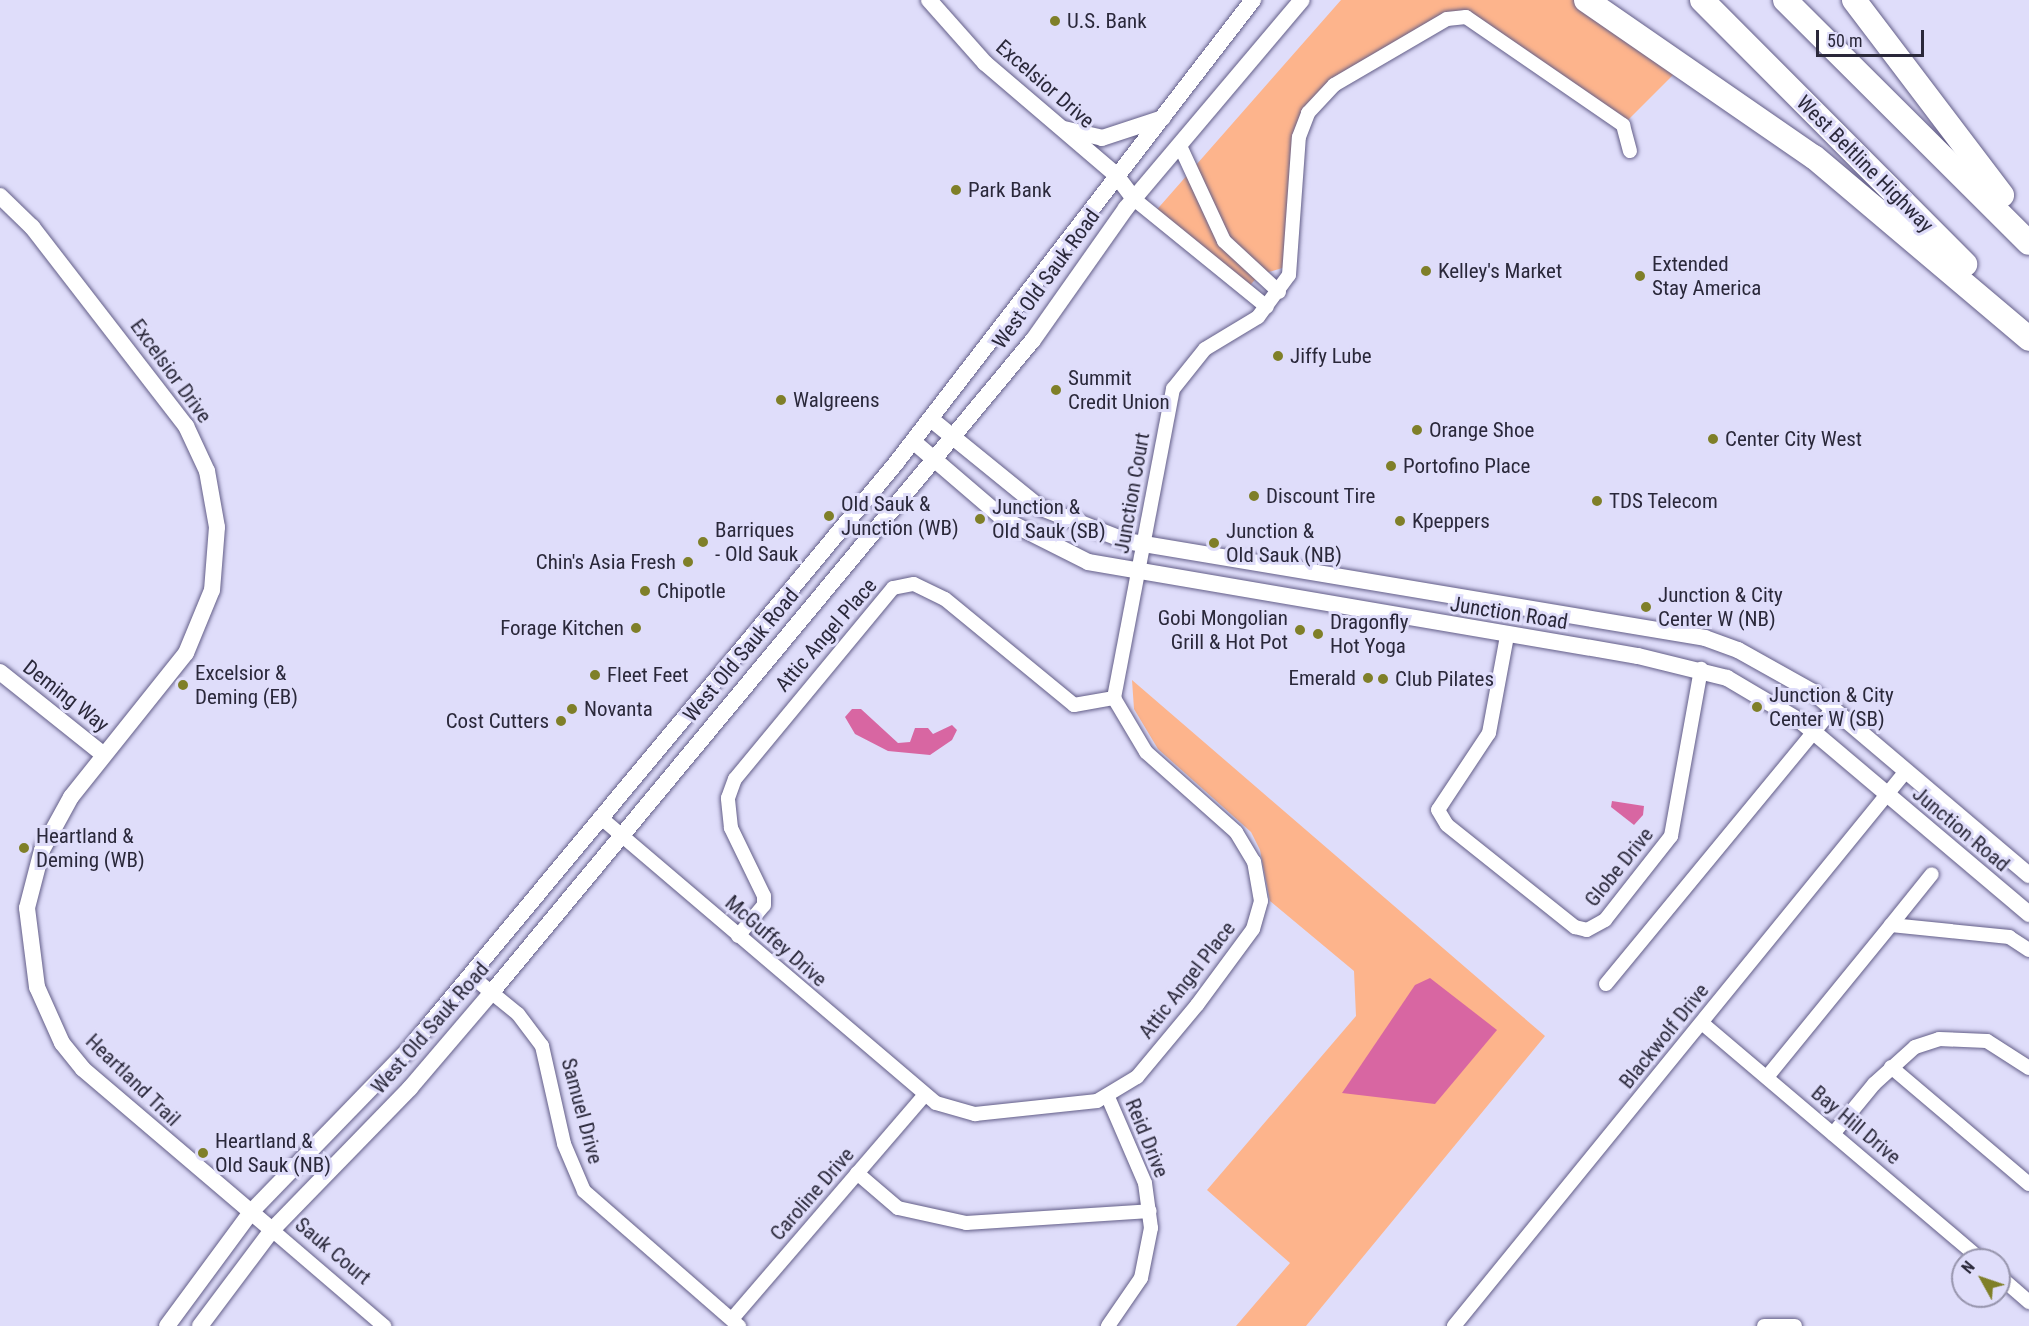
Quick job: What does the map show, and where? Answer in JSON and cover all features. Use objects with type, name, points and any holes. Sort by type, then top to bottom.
[{"type":"highway","points":[[1586,0],[1830,170],[2029,339]]},
{"type":"highway","name":"West Beltline Highway","points":[[1702,0],[2029,328]]},
{"type":"highway","points":[[1785,0],[2029,243]]},
{"type":"highway","points":[[1854,0],[1984,175],[2029,226]]},
{"type":"street","name":"Excelsior Drive","points":[[929,0],[985,63],[1116,175],[1134,199]]},
{"type":"street","name":"West Old Sauk Road","points":[[167,1326],[251,1212],[408,1050],[914,442],[1116,175],[1164,118],[1253,0]]},
{"type":"street","name":"West Old Sauk Road","points":[[200,1326],[272,1230],[410,1088],[492,992],[1033,340],[1134,199],[1302,0]]},
{"type":"street","name":"Junction Court","points":[[1139,574],[1173,389],[1205,349],[1268,307],[1279,292],[1292,265],[1294,167],[1308,113],[1334,85],[1447,19],[1466,17],[1623,125],[1630,151]]},
{"type":"street","points":[[1061,128],[1102,138],[1164,118]]},
{"type":"street","points":[[1180,146],[1224,241],[1279,292]]},
{"type":"street","name":"Excelsior Drive","points":[[0,196],[32,227],[174,409],[197,446],[214,500],[216,567],[197,632],[173,673],[104,755]]},
{"type":"street","points":[[1134,199],[1268,307]]},
{"type":"street","name":"Junction Road","points":[[932,420],[1046,511],[1093,532],[1144,544],[1705,638],[1761,660],[1833,709],[2029,874]]},
{"type":"street","name":"Junction Road","points":[[914,442],[933,460],[1029,535],[1088,562],[1139,574],[1701,669],[1773,701],[1814,732],[2029,914]]},
{"type":"street","points":[[1114,698],[1139,574]]},
{"type":"street","name":"Attic Angel Place","points":[[738,936],[764,905],[764,896],[731,828],[728,798],[735,779],[893,588],[914,584],[945,599],[1074,705],[1114,698],[1146,752],[1236,832],[1254,862],[1261,901],[1236,956],[1137,1077],[1108,1097],[975,1114],[924,1096]]},
{"type":"street","name":"Globe Drive","points":[[1507,636],[1490,733],[1438,810],[1447,825],[1575,927],[1597,927],[1671,836],[1701,669]]},
{"type":"street","name":"Deming Way","points":[[0,672],[104,755]]},
{"type":"street","points":[[1606,984],[1833,709]]},
{"type":"street","name":"Heartland Trail","points":[[104,755],[55,822],[33,881],[27,908],[37,987],[58,1036],[83,1069],[251,1212]]},
{"type":"street","name":"Blackwolf Drive","points":[[1454,1326],[1906,771]]},
{"type":"street","name":"McGuffey Drive","points":[[600,817],[924,1096]]},
{"type":"street","points":[[1767,1077],[1932,874]]},
{"type":"street","points":[[1891,925],[2009,936],[2029,950]]},
{"type":"street","name":"Samuel Drive","points":[[470,975],[526,1023],[542,1046],[564,1144],[584,1191],[736,1322]]},
{"type":"street","name":"Bay Hill Drive","points":[[1702,1023],[1967,1248]]},
{"type":"street","points":[[1833,1134],[1891,1067],[1915,1047],[1939,1039],[1987,1041],[2029,1068]]},
{"type":"street","points":[[1891,1067],[2029,1184]]},
{"type":"street","name":"Caroline Drive","points":[[736,1322],[857,1173],[924,1096]]},
{"type":"street","name":"Reid Drive","points":[[1108,1097],[1145,1183],[1150,1211],[1141,1278],[1108,1326]]},
{"type":"street","points":[[857,1173],[898,1208],[966,1222],[1150,1211]]},
{"type":"street","name":"Sauk Court","points":[[251,1212],[384,1326]]},
{"type":"street","points":[[2011,1286],[2029,1302]]},
{"type":"street","points":[[1764,1326],[1796,1326]]},
{"type":"shaded area","points":[[1341,0],[1586,0],[1682,66],[1623,125],[1480,27],[1447,19],[1334,85],[1299,137],[1292,265],[1259,275],[1246,290],[1153,214]]},
{"type":"shaded area","points":[[1132,680],[1545,1036],[1306,1326],[1236,1326],[1290,1263],[1207,1190],[1356,1016],[1354,971],[1270,901],[1260,850],[1251,832],[1158,749],[1134,709]]},
{"type":"shaded area","points":[[852,709],[861,709],[898,743],[910,742],[915,728],[928,728],[933,734],[952,725],[957,730],[952,740],[930,755],[888,751],[855,734],[845,717]]},
{"type":"shaded area","points":[[1612,801],[1644,806],[1643,815],[1634,825],[1611,807]]},
{"type":"shaded area","points":[[1430,978],[1497,1030],[1435,1104],[1342,1093],[1415,985]]},
{"type":"place","name":"U.S. Bank","points":[[1055,21]]},
{"type":"place","name":"Park Bank","points":[[956,190]]},
{"type":"place","name":"Kelley's Market","points":[[1426,271]]},
{"type":"place","name":"Extended Stay America","points":[[1640,276]]},
{"type":"place","name":"Jiffy Lube","points":[[1278,356]]},
{"type":"place","name":"Summit Credit Union","points":[[1056,390]]},
{"type":"place","name":"Walgreens","points":[[781,400]]},
{"type":"place","name":"Orange Shoe","points":[[1417,430]]},
{"type":"place","name":"Center City West","points":[[1713,439]]},
{"type":"place","name":"Portofino Place","points":[[1391,466]]},
{"type":"place","name":"Discount Tire","points":[[1254,496]]},
{"type":"place","name":"TDS Telecom","points":[[1597,501]]},
{"type":"place","name":"Old Sauk & Junction (WB)","points":[[829,516]]},
{"type":"place","name":"Junction & Old Sauk (SB)","points":[[980,519]]},
{"type":"place","name":"Kpeppers","points":[[1400,521]]},
{"type":"place","name":"Barriques - Old Sauk","points":[[703,542]]},
{"type":"place","name":"Junction & Old Sauk (NB)","points":[[1214,543]]},
{"type":"place","name":"Chin's Asia Fresh","points":[[688,562]]},
{"type":"place","name":"Chipotle","points":[[645,591]]},
{"type":"place","name":"Junction & City Center W (NB)","points":[[1646,607]]},
{"type":"place","name":"Forage Kitchen","points":[[636,628]]},
{"type":"place","name":"Gobi Mongolian Grill & Hot Pot","points":[[1300,630]]},
{"type":"place","name":"Dragonfly Hot Yoga","points":[[1318,634]]},
{"type":"place","name":"Fleet Feet","points":[[595,675]]},
{"type":"place","name":"Emerald","points":[[1368,678]]},
{"type":"place","name":"Club Pilates","points":[[1383,679]]},
{"type":"place","name":"Excelsior & Deming (EB)","points":[[183,685]]},
{"type":"place","name":"Junction & City Center W (SB)","points":[[1757,707]]},
{"type":"place","name":"Novanta","points":[[572,709]]},
{"type":"place","name":"Cost Cutters","points":[[561,721]]},
{"type":"place","name":"Heartland & Deming (WB)","points":[[24,848]]},
{"type":"place","name":"Heartland & Old Sauk (NB)","points":[[203,1153]]}]
